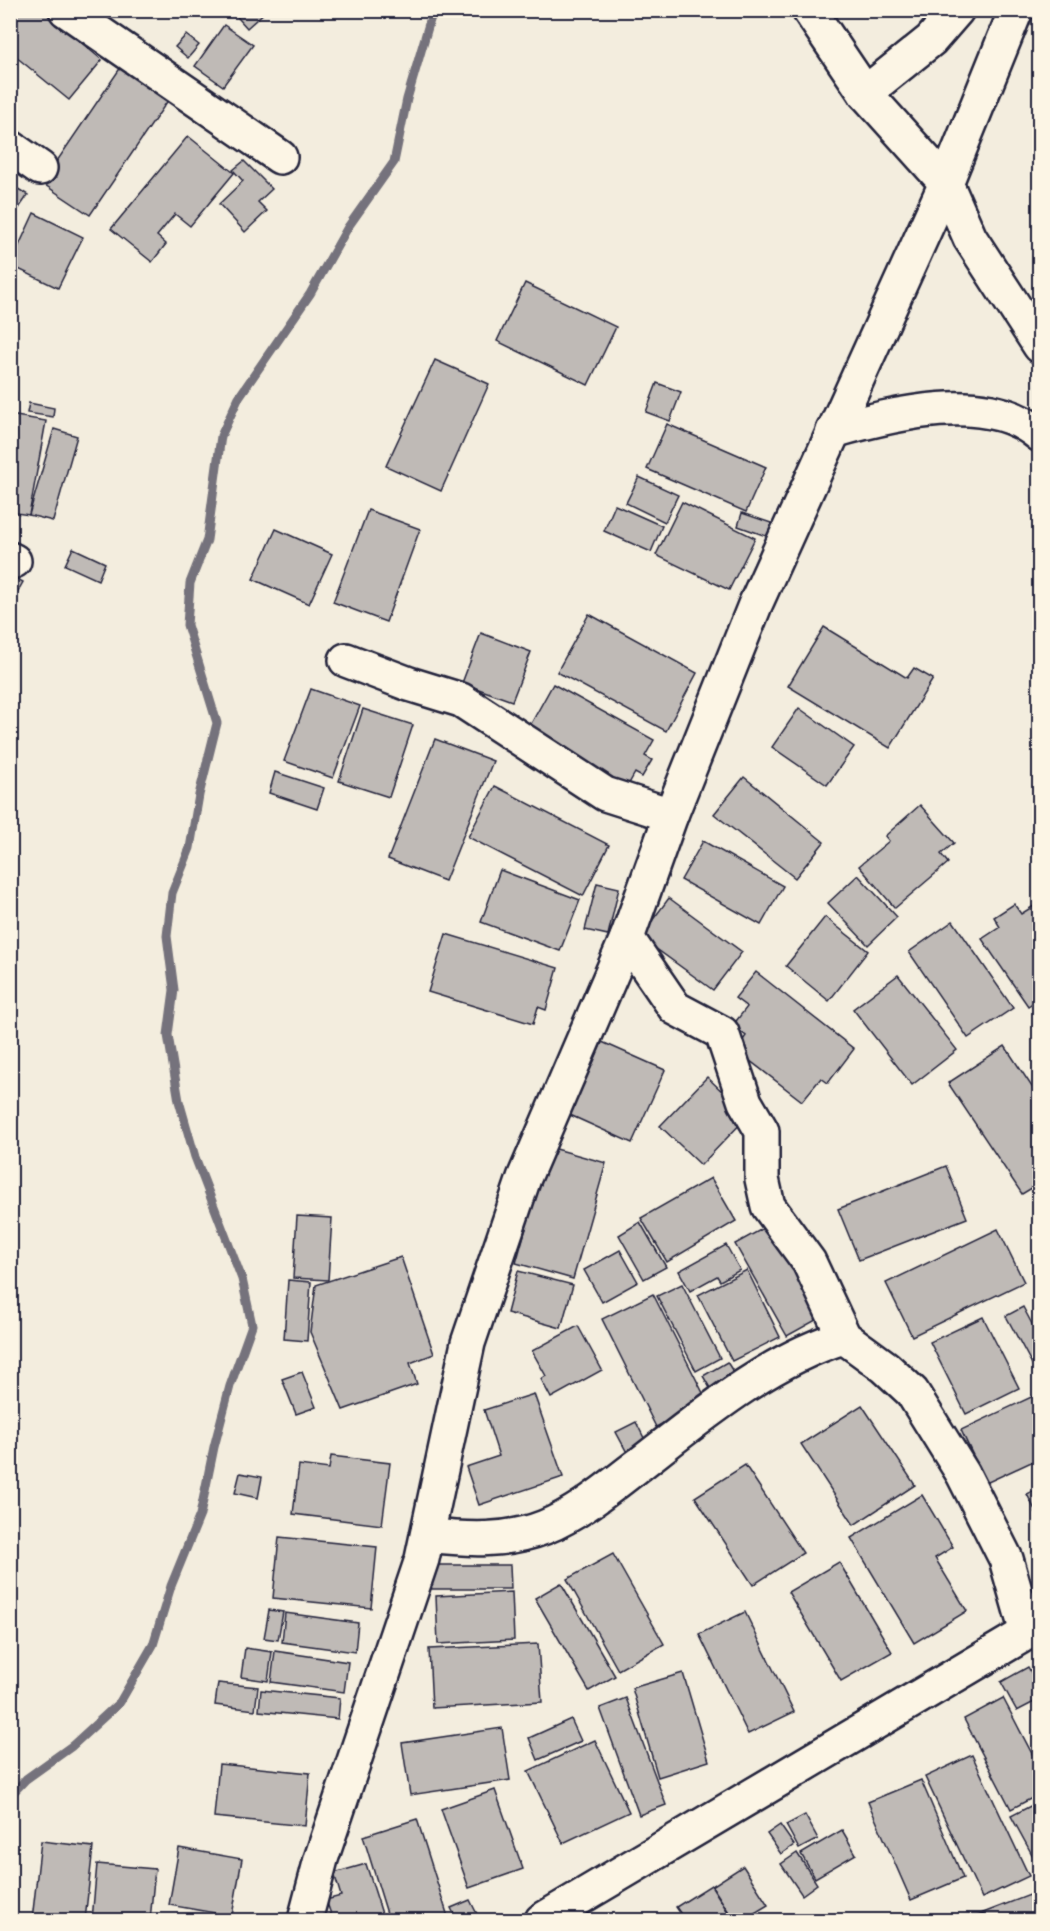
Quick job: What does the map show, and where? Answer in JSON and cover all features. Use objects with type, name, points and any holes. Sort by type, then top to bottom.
[{"type":"street","points":[[66,10],[280,157]]},
{"type":"street","points":[[809,10],[865,93],[946,183],[970,238],[1040,346]]},
{"type":"street","points":[[865,93],[930,40],[957,10]]},
{"type":"street","points":[[305,1920],[321,1859],[418,1570],[428,1535],[468,1343],[524,1178],[627,938],[671,815],[755,605],[946,183],[1016,10]]},
{"type":"street","points":[[10,147],[40,168]]},
{"type":"street","points":[[833,431],[900,412],[950,410],[1000,413],[1040,435]]},
{"type":"street","points":[[346,660],[461,700],[604,794],[671,815]]},
{"type":"street","points":[[542,1920],[1033,1629],[1006,1559],[963,1474],[912,1392],[885,1367],[844,1338],[809,1262],[768,1206],[762,1179],[762,1131],[745,1102],[722,1033],[675,1008],[627,938]]},
{"type":"street","points":[[428,1535],[460,1540],[503,1537],[544,1528],[581,1509],[684,1431],[770,1371],[818,1345],[844,1338]]},
{"type":"street","points":[[1006,1559],[1040,1591]]},
{"type":"building","points":[[10,10],[42,10],[102,60],[69,100],[10,52]]},
{"type":"building","points":[[231,10],[267,10],[247,28]]},
{"type":"building","points":[[224,25],[253,45],[223,86],[195,66]]},
{"type":"building","points":[[186,35],[199,45],[188,58],[175,47]]},
{"type":"building","points":[[123,64],[171,96],[90,215],[42,183]]},
{"type":"building","points":[[188,136],[234,173],[190,226],[175,214],[157,236],[166,244],[152,262],[111,229]]},
{"type":"building","points":[[244,161],[272,189],[258,202],[267,211],[245,232],[219,204],[243,181],[233,170]]},
{"type":"building","points":[[10,184],[28,195],[15,214],[10,211]]},
{"type":"building","points":[[34,213],[83,237],[58,288],[10,265]]},
{"type":"building","points":[[525,283],[616,327],[588,385],[497,341]]},
{"type":"building","points":[[435,360],[489,384],[441,491],[386,466]]},
{"type":"building","points":[[657,383],[681,392],[670,421],[646,412]]},
{"type":"building","points":[[29,403],[54,408],[53,417],[27,413]]},
{"type":"building","points":[[10,415],[46,421],[29,515],[10,512]]},
{"type":"building","points":[[667,424],[766,467],[746,512],[647,469]]},
{"type":"building","points":[[54,429],[77,436],[53,521],[29,515]]},
{"type":"building","points":[[639,477],[678,495],[665,522],[626,503]]},
{"type":"building","points":[[682,502],[755,538],[729,590],[656,555]]},
{"type":"building","points":[[615,505],[662,526],[651,552],[604,531]]},
{"type":"building","points":[[368,510],[420,529],[386,622],[333,602]]},
{"type":"building","points":[[742,513],[774,524],[769,537],[738,526]]},
{"type":"building","points":[[276,529],[332,554],[309,604],[253,579]]},
{"type":"building","points":[[73,548],[105,563],[98,580],[65,565]]},
{"type":"building","points":[[10,575],[23,582],[10,605]]},
{"type":"building","points":[[589,614],[697,673],[666,731],[557,672]]},
{"type":"building","points":[[824,627],[907,678],[914,668],[933,679],[890,748],[788,686]]},
{"type":"building","points":[[481,633],[531,652],[512,701],[462,683]]},
{"type":"building","points":[[553,684],[654,740],[645,756],[652,760],[642,777],[635,773],[627,787],[527,731]]},
{"type":"building","points":[[311,689],[360,706],[333,778],[284,761]]},
{"type":"building","points":[[799,708],[854,747],[827,785],[772,747]]},
{"type":"building","points":[[363,709],[413,725],[389,797],[339,781]]},
{"type":"building","points":[[435,739],[493,761],[445,881],[388,859]]},
{"type":"building","points":[[275,772],[324,788],[317,809],[269,793]]},
{"type":"building","points":[[744,777],[824,842],[795,878],[714,814]]},
{"type":"building","points":[[495,786],[609,845],[583,896],[468,837]]},
{"type":"building","points":[[920,805],[954,843],[941,854],[948,863],[895,908],[859,866],[889,841],[885,836]]},
{"type":"building","points":[[703,841],[783,886],[761,925],[681,880]]},
{"type":"building","points":[[500,870],[580,900],[560,951],[481,922]]},
{"type":"building","points":[[858,875],[897,917],[868,945],[828,903]]},
{"type":"building","points":[[597,883],[619,888],[608,935],[585,930]]},
{"type":"building","points":[[669,898],[742,952],[713,990],[640,937]]},
{"type":"building","points":[[1014,904],[1021,914],[1037,904],[1040,907],[1040,998],[1028,1006],[982,939],[1000,927],[994,917]]},
{"type":"building","points":[[825,917],[868,951],[829,1001],[786,966]]},
{"type":"building","points":[[953,921],[1013,1008],[968,1038],[909,952]]},
{"type":"building","points":[[446,934],[558,968],[546,1010],[538,1007],[533,1024],[428,992]]},
{"type":"building","points":[[756,972],[854,1049],[828,1083],[821,1078],[802,1101],[736,1050],[746,1036],[733,1025],[747,1007],[735,998]]},
{"type":"building","points":[[898,975],[957,1050],[912,1085],[853,1009]]},
{"type":"building","points":[[602,1042],[665,1070],[632,1143],[570,1115]]},
{"type":"building","points":[[1005,1046],[1040,1099],[1040,1183],[1022,1194],[948,1083]]},
{"type":"building","points":[[707,1077],[748,1116],[701,1165],[660,1126]]},
{"type":"building","points":[[549,1147],[606,1163],[573,1279],[516,1263]]},
{"type":"building","points":[[946,1166],[967,1218],[859,1260],[838,1209]]},
{"type":"building","points":[[711,1178],[736,1221],[667,1262],[641,1218]]},
{"type":"building","points":[[297,1216],[332,1218],[328,1280],[293,1278]]},
{"type":"building","points":[[640,1222],[666,1267],[644,1279],[619,1235]]},
{"type":"building","points":[[773,1223],[825,1315],[787,1336],[735,1244]]},
{"type":"building","points":[[998,1229],[1024,1282],[912,1336],[886,1283]]},
{"type":"building","points":[[726,1245],[740,1270],[720,1281],[717,1276],[690,1291],[679,1271]]},
{"type":"building","points":[[620,1250],[638,1282],[602,1302],[584,1270]]},
{"type":"building","points":[[401,1257],[434,1354],[410,1363],[417,1384],[343,1410],[310,1332],[316,1285]]},
{"type":"building","points":[[747,1270],[780,1337],[732,1361],[698,1295]]},
{"type":"building","points":[[518,1271],[573,1285],[561,1328],[507,1313]]},
{"type":"building","points":[[288,1280],[311,1282],[307,1341],[284,1339]]},
{"type":"building","points":[[682,1284],[720,1358],[696,1371],[657,1296]]},
{"type":"building","points":[[653,1294],[707,1401],[656,1427],[602,1319]]},
{"type":"building","points":[[1023,1307],[1040,1339],[1040,1379],[1006,1316]]},
{"type":"building","points":[[983,1317],[1019,1388],[966,1414],[930,1342]]},
{"type":"building","points":[[578,1326],[602,1370],[551,1398],[541,1379],[546,1376],[532,1351]]},
{"type":"building","points":[[727,1362],[739,1381],[714,1395],[703,1376]]},
{"type":"building","points":[[302,1372],[316,1407],[296,1414],[282,1379]]},
{"type":"building","points":[[1040,1393],[1040,1458],[986,1483],[961,1430]]},
{"type":"building","points":[[534,1394],[563,1477],[479,1505],[466,1467],[499,1456],[484,1410]]},
{"type":"building","points":[[862,1405],[915,1485],[854,1525],[801,1444]]},
{"type":"building","points":[[636,1422],[650,1450],[631,1460],[616,1432]]},
{"type":"building","points":[[331,1456],[390,1463],[382,1525],[293,1514],[299,1465],[329,1469]]},
{"type":"building","points":[[745,1465],[803,1553],[753,1585],[695,1497]]},
{"type":"building","points":[[240,1473],[262,1477],[258,1498],[235,1493]]},
{"type":"building","points":[[1040,1488],[1040,1520],[1027,1494]]},
{"type":"building","points":[[922,1495],[953,1547],[935,1558],[967,1611],[914,1643],[851,1538]]},
{"type":"building","points":[[279,1537],[377,1547],[371,1608],[273,1598]]},
{"type":"building","points":[[613,1554],[664,1644],[618,1670],[567,1579]]},
{"type":"building","points":[[839,1562],[892,1652],[841,1681],[788,1592]]},
{"type":"building","points":[[432,1565],[510,1565],[511,1589],[431,1589]]},
{"type":"building","points":[[561,1583],[615,1676],[589,1691],[535,1598]]},
{"type":"building","points":[[512,1592],[514,1640],[438,1644],[436,1596]]},
{"type":"building","points":[[269,1610],[283,1612],[278,1640],[264,1638]]},
{"type":"building","points":[[745,1612],[794,1712],[748,1734],[699,1634]]},
{"type":"building","points":[[285,1613],[358,1623],[355,1652],[282,1642]]},
{"type":"building","points":[[538,1644],[542,1702],[432,1708],[429,1649]]},
{"type":"building","points":[[245,1648],[272,1652],[268,1681],[241,1677]]},
{"type":"building","points":[[275,1651],[348,1662],[344,1692],[271,1682]]},
{"type":"building","points":[[1028,1667],[1040,1688],[1040,1699],[1017,1711],[1001,1682]]},
{"type":"building","points":[[683,1673],[709,1761],[658,1777],[632,1688]]},
{"type":"building","points":[[218,1683],[258,1687],[255,1710],[215,1705]]},
{"type":"building","points":[[261,1690],[340,1698],[338,1719],[259,1711]]},
{"type":"building","points":[[626,1698],[666,1805],[639,1815],[600,1708]]},
{"type":"building","points":[[1003,1698],[1040,1769],[1040,1794],[1011,1809],[964,1719]]},
{"type":"building","points":[[571,1719],[581,1741],[538,1760],[529,1738]]},
{"type":"building","points":[[502,1728],[510,1780],[410,1795],[402,1743]]},
{"type":"building","points":[[595,1740],[629,1812],[563,1843],[528,1771]]},
{"type":"building","points":[[972,1755],[1029,1876],[982,1898],[925,1777]]},
{"type":"building","points":[[219,1764],[310,1773],[305,1826],[214,1817]]},
{"type":"building","points":[[921,1780],[963,1878],[911,1900],[868,1802]]},
{"type":"building","points":[[495,1790],[523,1869],[469,1888],[441,1809]]},
{"type":"building","points":[[1040,1801],[1040,1869],[1011,1816]]},
{"type":"building","points":[[805,1815],[818,1839],[799,1849],[786,1825]]},
{"type":"building","points":[[417,1819],[449,1920],[389,1920],[363,1836]]},
{"type":"building","points":[[780,1825],[794,1845],[781,1854],[767,1834]]},
{"type":"building","points":[[842,1830],[856,1854],[815,1878],[801,1854]]},
{"type":"building","points":[[41,1841],[93,1847],[85,1920],[32,1920]]},
{"type":"building","points":[[179,1848],[242,1859],[232,1916],[169,1905]]},
{"type":"building","points":[[797,1853],[817,1884],[802,1895],[781,1864]]},
{"type":"building","points":[[97,1864],[155,1869],[150,1920],[92,1920]]},
{"type":"building","points":[[366,1864],[384,1920],[333,1920],[326,1900],[341,1896],[334,1873]]},
{"type":"building","points":[[743,1866],[768,1905],[743,1920],[734,1920],[712,1886]]},
{"type":"building","points":[[711,1885],[733,1920],[685,1920],[676,1907]]},
{"type":"building","points":[[1040,1891],[1040,1920],[980,1920],[978,1915]]},
{"type":"building","points":[[470,1900],[480,1920],[457,1920],[451,1908]]},
{"type":"waterway","points":[[10,1796],[26,1779],[72,1746],[120,1702],[153,1645],[171,1586],[200,1515],[230,1386],[252,1325],[242,1279],[195,1157],[179,1101],[168,1035],[174,990],[167,936],[172,893],[190,848],[199,795],[217,723],[187,625],[190,583],[207,540],[221,436],[239,397],[310,294],[348,227],[394,162],[407,99],[433,10]]}]
